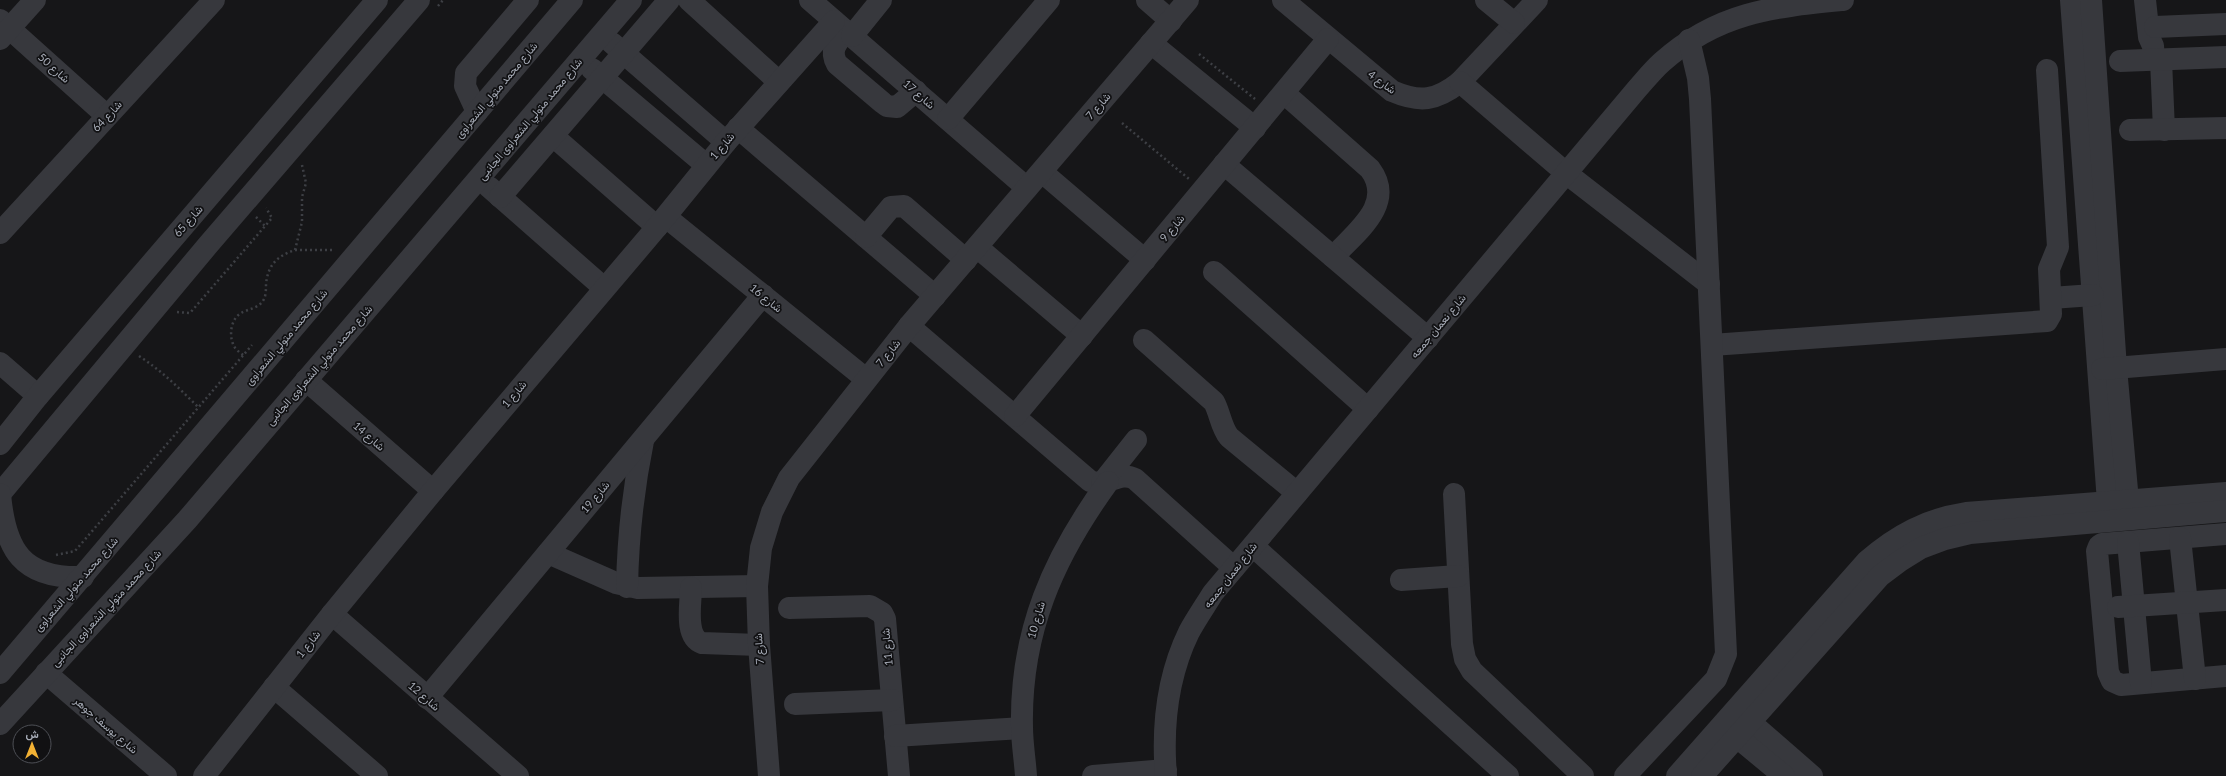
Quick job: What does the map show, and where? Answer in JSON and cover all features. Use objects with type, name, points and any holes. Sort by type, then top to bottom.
[{"type":"street","points":[[3,29],[35,0]]},
{"type":"street","name":"شارع 64","points":[[0,233],[214,0]]},
{"type":"street","name":"شارع 65","points":[[0,444],[38,396],[377,0]]},
{"type":"street","points":[[477,112],[465,86],[466,73],[528,0]]},
{"type":"street","name":"شارع محمد متولي الشعراوى","points":[[0,673],[572,0]]},
{"type":"street","name":"شارع محمد متولي الشعراوى الجانبى","points":[[0,724],[186,520],[632,0]]},
{"type":"street","points":[[500,197],[669,0]]},
{"type":"street","points":[[689,0],[779,82]]},
{"type":"street","name":"شارع 17","points":[[810,0],[1027,188]]},
{"type":"street","name":"شارع 1","points":[[204,776],[332,614],[433,491],[661,222],[732,135],[779,82],[881,0]]},
{"type":"street","points":[[948,119],[1049,0]]},
{"type":"street","points":[[1147,0],[1171,21]]},
{"type":"street","name":"شارع 7","points":[[769,776],[756,586],[761,548],[772,512],[789,478],[909,326],[1188,0]]},
{"type":"street","name":"شارع 4","points":[[1283,0],[1392,91],[1409,98],[1428,99],[1446,94],[1460,82],[1537,0]]},
{"type":"street","points":[[1486,0],[1514,23]]},
{"type":"street","name":"شارع نعمان جمعه","points":[[1166,773],[1165,720],[1173,675],[1189,632],[1213,593],[1566,172],[1661,63],[1689,40],[1721,23],[1755,11],[1843,0]]},
{"type":"street","points":[[2070,0],[2093,295],[2107,368]]},
{"type":"street","points":[[2091,0],[2107,368],[2119,507],[2126,542],[2141,683]]},
{"type":"street","points":[[2144,0],[2151,50],[2158,130]]},
{"type":"street","points":[[2151,50],[2153,0]]},
{"type":"street","points":[[83,577],[60,578],[39,572],[21,558],[8,540],[2,519],[0,494],[135,354],[208,245],[426,6]]},
{"type":"street","points":[[2120,61],[2226,24]]},
{"type":"street","name":"شارع 50","points":[[3,29],[107,116]]},
{"type":"street","points":[[844,29],[835,43],[833,54],[837,64],[883,103],[892,107],[902,105],[916,91]]},
{"type":"street","points":[[602,35],[866,236],[935,296]]},
{"type":"street","name":"شارع 9","points":[[1015,416],[1328,39]]},
{"type":"street","points":[[1626,776],[1716,679],[1726,654],[1700,99],[1698,78],[1689,40]]},
{"type":"street","points":[[1151,43],[1255,128]]},
{"type":"street","points":[[2151,50],[2226,43]]},
{"type":"street","points":[[2151,50],[2226,57]]},
{"type":"street","points":[[581,59],[706,165]]},
{"type":"street","points":[[1712,345],[2047,321],[2051,314],[2049,269],[2058,247],[2047,70]]},
{"type":"street","points":[[1460,82],[1566,172],[1709,284]]},
{"type":"street","points":[[1284,93],[1370,169],[1377,178],[1380,189],[1379,201],[1374,211],[1333,257]]},
{"type":"street","points":[[2130,130],[2226,128]]},
{"type":"street","name":"شارع 16","points":[[553,136],[661,222],[763,295],[866,379]]},
{"type":"street","points":[[1224,164],[1428,338]]},
{"type":"street","points":[[1042,172],[1145,260]]},
{"type":"street","points":[[479,178],[604,288]]},
{"type":"street","points":[[866,236],[891,207],[904,206],[972,254],[1082,336]]},
{"type":"street","points":[[186,224],[208,245]]},
{"type":"street","points":[[1214,272],[1368,409]]},
{"type":"street","name":"شارع 19","points":[[427,698],[763,295]]},
{"type":"street","points":[[2051,298],[2093,295]]},
{"type":"street","points":[[909,326],[1090,481],[1105,483],[1121,476],[1135,479],[1234,568]]},
{"type":"street","points":[[1144,340],[1214,402],[1220,414],[1222,426],[1229,437],[1297,493]]},
{"type":"street","points":[[2107,368],[2226,359]]},
{"type":"street","points":[[0,363],[38,396]]},
{"type":"street","name":"شارع 14","points":[[306,380],[433,491]]},
{"type":"street","points":[[627,587],[630,523],[634,488],[643,439]]},
{"type":"street","name":"شارع 10","points":[[1026,776],[1022,728],[1024,672],[1029,644],[1046,589],[1071,537],[1105,483],[1136,440]]},
{"type":"street","points":[[2119,507],[2226,493]]},
{"type":"street","points":[[1454,494],[1462,644],[1465,659],[1472,671],[1583,776]]},
{"type":"street","points":[[1677,776],[1757,699],[1867,561],[1903,534],[1923,524],[1945,517],[1989,511],[2119,507],[2226,511]]},
{"type":"street","points":[[2180,538],[2195,679]]},
{"type":"street","points":[[2226,539],[2180,538],[2102,544],[2099,546],[2097,551],[2108,672],[2112,681],[2121,684],[2226,676]]},
{"type":"street","points":[[1253,546],[1508,776]]},
{"type":"street","points":[[548,552],[627,587],[648,589],[756,586]]},
{"type":"street","points":[[1401,580],[1458,576]]},
{"type":"street","points":[[691,588],[691,632],[695,639],[702,643],[759,645]]},
{"type":"street","points":[[2103,608],[2226,600]]},
{"type":"street","name":"شارع 11","points":[[789,608],[870,606],[877,608],[885,620],[899,776]]},
{"type":"street","name":"شارع 12","points":[[332,614],[518,776]]},
{"type":"street","name":"شارع يوسف جوهر","points":[[46,673],[166,776]]},
{"type":"street","points":[[274,687],[377,776]]},
{"type":"street","points":[[1702,776],[1744,729],[1757,699]]},
{"type":"street","points":[[795,704],[892,700]]},
{"type":"street","points":[[895,736],[1022,728]]},
{"type":"street","points":[[1744,729],[1784,776]]},
{"type":"street","points":[[1744,729],[1812,776]]},
{"type":"street","points":[[1093,776],[1166,773]]},
{"type":"path","points":[[426,6],[442,0]]},
{"type":"path","points":[[1199,54],[1269,111]]},
{"type":"path","points":[[1122,123],[1203,190]]},
{"type":"path","points":[[297,171],[307,160]]},
{"type":"path","points":[[295,250],[302,222],[302,197],[306,183],[302,166]]},
{"type":"path","points":[[172,317],[177,312],[190,313],[272,218],[265,208],[270,203]]},
{"type":"path","points":[[328,255],[338,244]]},
{"type":"path","points":[[242,356],[233,345],[230,332],[234,320],[239,314],[257,306],[264,300],[267,274],[272,263],[284,254],[295,250],[333,250]]},
{"type":"path","points":[[49,553],[56,555],[75,551],[253,344]]},
{"type":"path","points":[[135,354],[155,367],[175,384],[214,422]]}]
